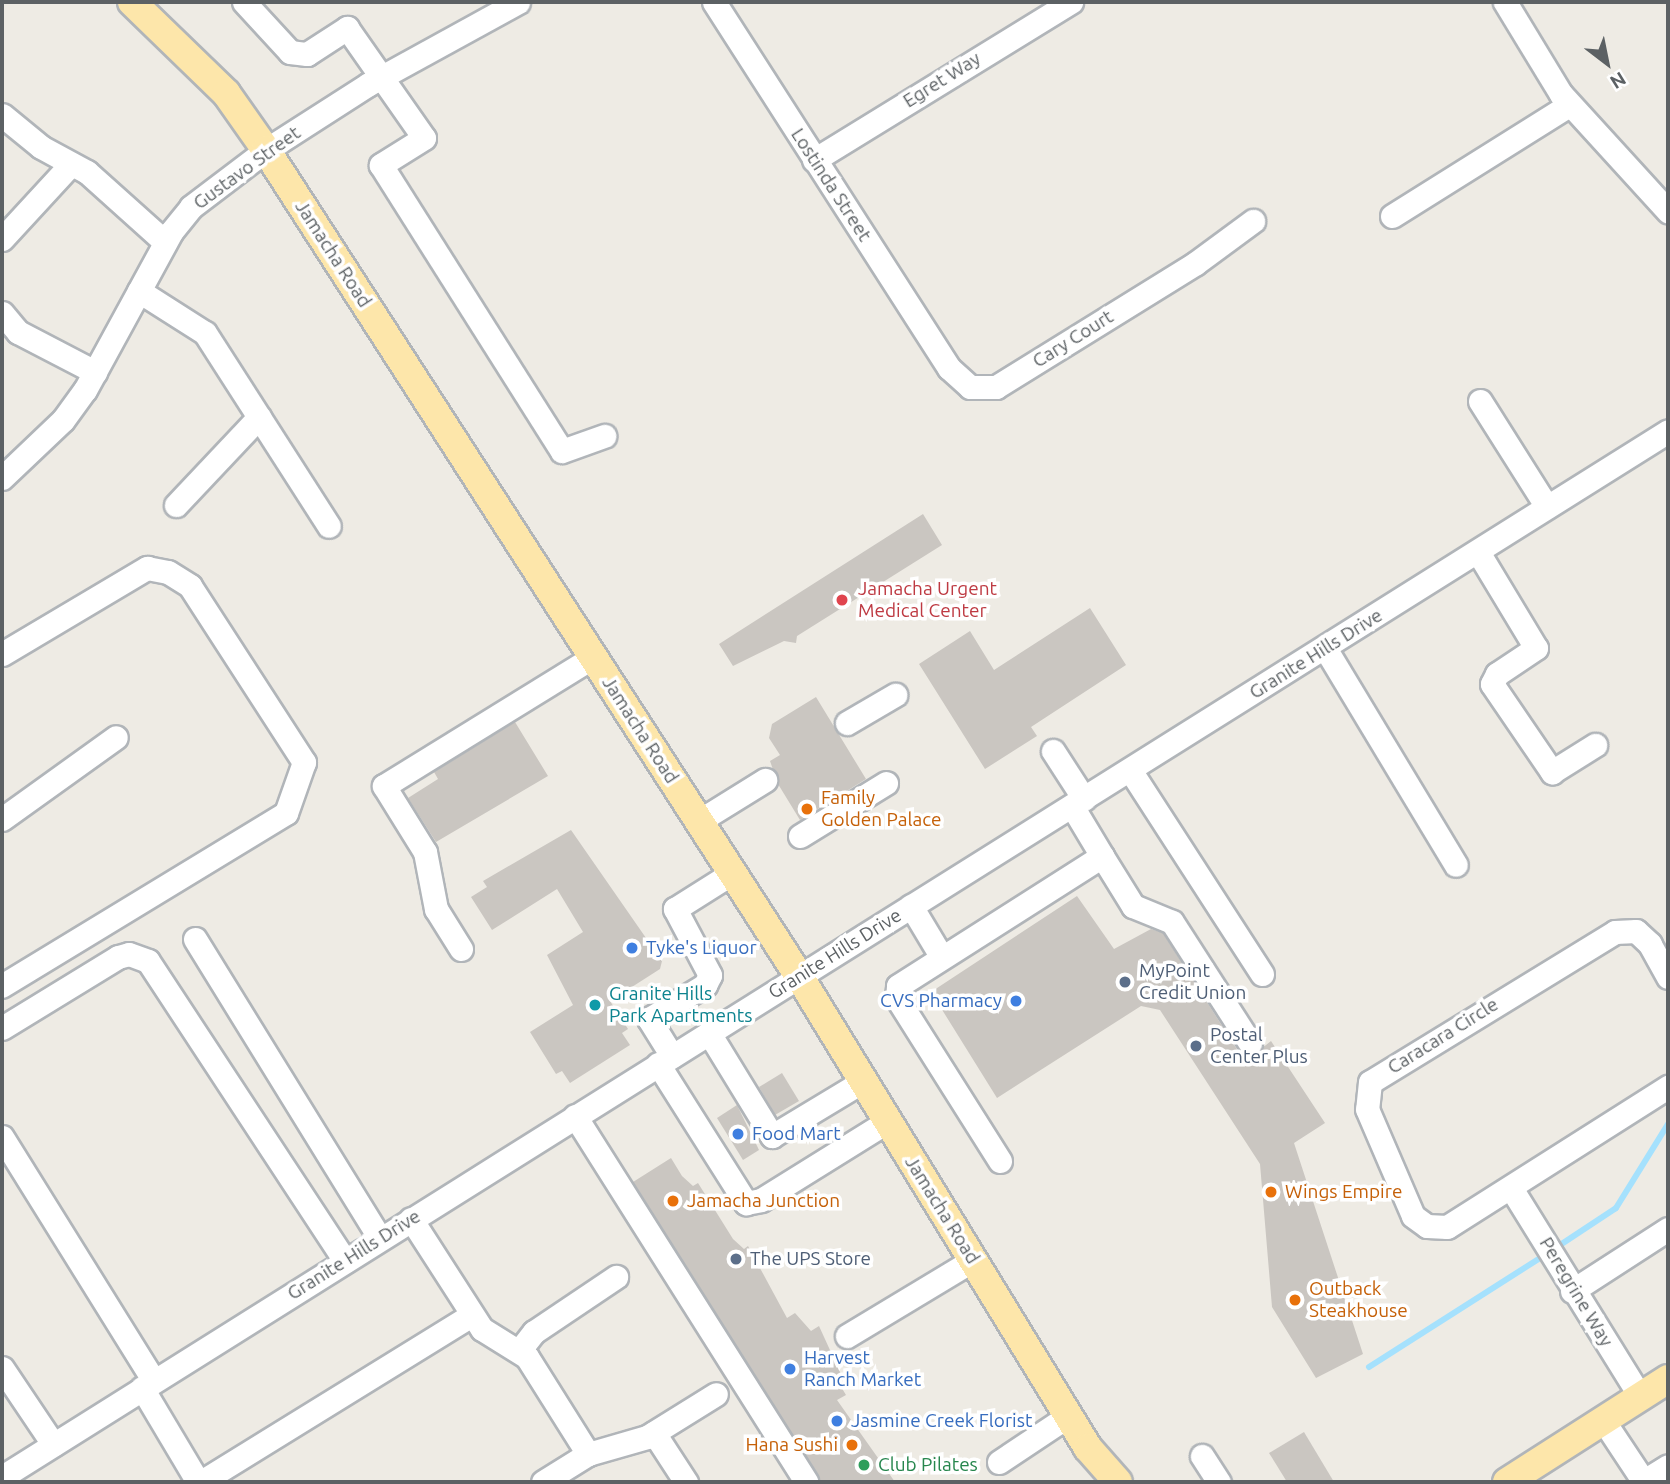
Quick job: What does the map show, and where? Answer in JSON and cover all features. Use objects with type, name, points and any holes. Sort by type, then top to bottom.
[{"type":"main road","name":"Jamacha Road","points":[[132,2],[226,93],[267,150],[799,976],[1068,1416],[1118,1482]]},
{"type":"main road","points":[[1507,1482],[1668,1379]]},
{"type":"street","points":[[244,2],[290,52],[307,54],[347,28],[385,75],[424,138],[381,165],[562,451],[604,436]]},
{"type":"street","name":"Gustavo Street","points":[[2,478],[63,420],[95,372],[166,242],[191,207],[267,150],[385,75],[518,2]]},
{"type":"street","name":"Lostinda Street","points":[[713,2],[949,369]]},
{"type":"street","name":"Egret Way","points":[[814,160],[1070,2]]},
{"type":"street","points":[[1505,2],[1569,105],[1668,211]]},
{"type":"street","points":[[1392,215],[1569,105]]},
{"type":"street","points":[[2,115],[71,164],[166,242]]},
{"type":"street","points":[[2,239],[71,164]]},
{"type":"street","name":"Cary Court","points":[[949,369],[970,387],[996,387],[1196,263],[1253,221]]},
{"type":"street","points":[[139,291],[205,333],[329,526]]},
{"type":"street","points":[[2,315],[18,332],[95,372]]},
{"type":"street","points":[[1480,401],[1547,507]]},
{"type":"street","points":[[176,505],[259,417]]},
{"type":"street","name":"Granite Hills Drive","points":[[2,1477],[1668,431]]},
{"type":"street","points":[[1478,552],[1536,648],[1497,674],[1492,684],[1552,772],[1595,745]]},
{"type":"street","points":[[2,654],[147,568],[168,572],[190,586],[304,762],[286,813],[2,986]]},
{"type":"street","points":[[1325,648],[1456,865]]},
{"type":"street","points":[[461,949],[436,909],[425,852],[384,786],[593,657]]},
{"type":"street","points":[[847,723],[895,695]]},
{"type":"street","points":[[2,819],[116,737]]},
{"type":"street","points":[[1053,751],[1102,856],[1133,906],[1172,922],[1250,1044]]},
{"type":"street","points":[[1130,770],[1262,974]]},
{"type":"street","points":[[699,821],[765,780]]},
{"type":"street","points":[[800,836],[886,783]]},
{"type":"street","points":[[1000,1161],[897,998],[900,982],[1102,856]]},
{"type":"street","points":[[732,873],[675,909],[710,975],[705,985],[649,1019],[665,1060],[746,1203],[761,1200],[888,1121]]},
{"type":"street","points":[[911,906],[941,956]]},
{"type":"street","name":"Caracara Circle","points":[[1668,977],[1650,944],[1636,931],[1615,932],[1370,1082],[1367,1109],[1390,1153],[1404,1201],[1427,1226],[1447,1227],[1668,1087]]},
{"type":"street","points":[[195,939],[380,1238]]},
{"type":"street","points":[[2,1028],[118,957],[129,954],[148,961],[345,1261]]},
{"type":"street","points":[[709,1033],[772,1136],[863,1081]]},
{"type":"street","points":[[575,1116],[806,1482]]},
{"type":"street","points":[[2,1137],[148,1384],[199,1482],[471,1315]]},
{"type":"street","name":"Peregrine Way","points":[[1511,1188],[1548,1242],[1572,1291],[1640,1396]]},
{"type":"street","points":[[411,1219],[471,1315],[493,1338],[519,1351],[587,1454]]},
{"type":"street","points":[[1572,1291],[1668,1229]]},
{"type":"street","points":[[847,1336],[973,1260]]},
{"type":"street","points":[[519,1351],[534,1332],[616,1277]]},
{"type":"street","points":[[2,1368],[53,1444]]},
{"type":"street","points":[[543,1482],[587,1454],[654,1433],[716,1394]]},
{"type":"street","points":[[999,1462],[1068,1416]]},
{"type":"street","points":[[1603,1420],[1644,1482],[1668,1466]]},
{"type":"street","points":[[654,1433],[686,1482]]},
{"type":"street","points":[[1202,1456],[1219,1482]]},
{"type":"building","points":[[923,514],[942,545],[797,636],[796,643],[784,641],[733,666],[719,644]]},
{"type":"building","points":[[1090,608],[1126,665],[1031,727],[1037,736],[985,769],[919,664],[970,631],[994,670]]},
{"type":"building","points":[[816,697],[866,779],[800,820],[778,784],[770,761],[780,755],[769,738],[772,724]]},
{"type":"building","points":[[515,722],[548,776],[436,842],[408,798],[438,779],[434,772]]},
{"type":"building","points":[[571,830],[662,961],[660,969],[610,1001],[628,1029],[622,1033],[630,1045],[570,1083],[562,1071],[556,1074],[530,1032],[573,1005],[547,955],[583,932],[557,889],[492,930],[471,897],[487,887],[483,881]]},
{"type":"building","points":[[1077,896],[1114,949],[1151,929],[1163,933],[1238,1051],[1251,1057],[1271,1041],[1325,1123],[1294,1143],[1363,1354],[1316,1378],[1272,1307],[1260,1164],[1160,1010],[1141,1006],[997,1098],[931,992]]},
{"type":"building","points":[[782,1073],[799,1101],[775,1115],[759,1087]]},
{"type":"building","name":"Food Mart","points":[[737,1105],[759,1150],[743,1160],[717,1118]]},
{"type":"building","points":[[671,1158],[682,1176],[693,1186],[698,1183],[733,1239],[744,1249],[748,1246],[787,1318],[795,1313],[811,1331],[819,1326],[845,1383],[840,1385],[846,1395],[837,1400],[895,1482],[820,1482],[633,1182]]},
{"type":"building","points":[[1304,1432],[1334,1482],[1287,1482],[1269,1453]]},
{"type":"waterway","points":[[1554,1249],[1616,1208],[1668,1124]]},
{"type":"waterway","points":[[1369,1367],[1545,1255]]},
{"type":"place","name":"Jamacha Urgent Medical Center","points":[[842,600]]},
{"type":"place","name":"Family Golden Palace","points":[[807,809]]},
{"type":"place","name":"Tyke's Liquor","points":[[632,948]]},
{"type":"place","name":"MyPoint Credit Union","points":[[1125,982]]},
{"type":"place","name":"CVS Pharmacy","points":[[1016,1001]]},
{"type":"place","name":"Granite Hills Park Apartments","points":[[595,1005]]},
{"type":"place","name":"Postal Center Plus","points":[[1196,1046]]},
{"type":"place","name":"Food Mart","points":[[738,1134]]},
{"type":"place","name":"Wings Empire","points":[[1271,1192]]},
{"type":"place","name":"Jamacha Junction","points":[[673,1201]]},
{"type":"place","name":"The UPS Store","points":[[736,1259]]},
{"type":"place","name":"Outback Steakhouse","points":[[1295,1300]]},
{"type":"place","name":"Harvest Ranch Market","points":[[790,1369]]},
{"type":"place","name":"Jasmine Creek Florist","points":[[837,1421]]},
{"type":"place","name":"Hana Sushi","points":[[852,1445]]},
{"type":"place","name":"Club Pilates","points":[[864,1465]]}]
